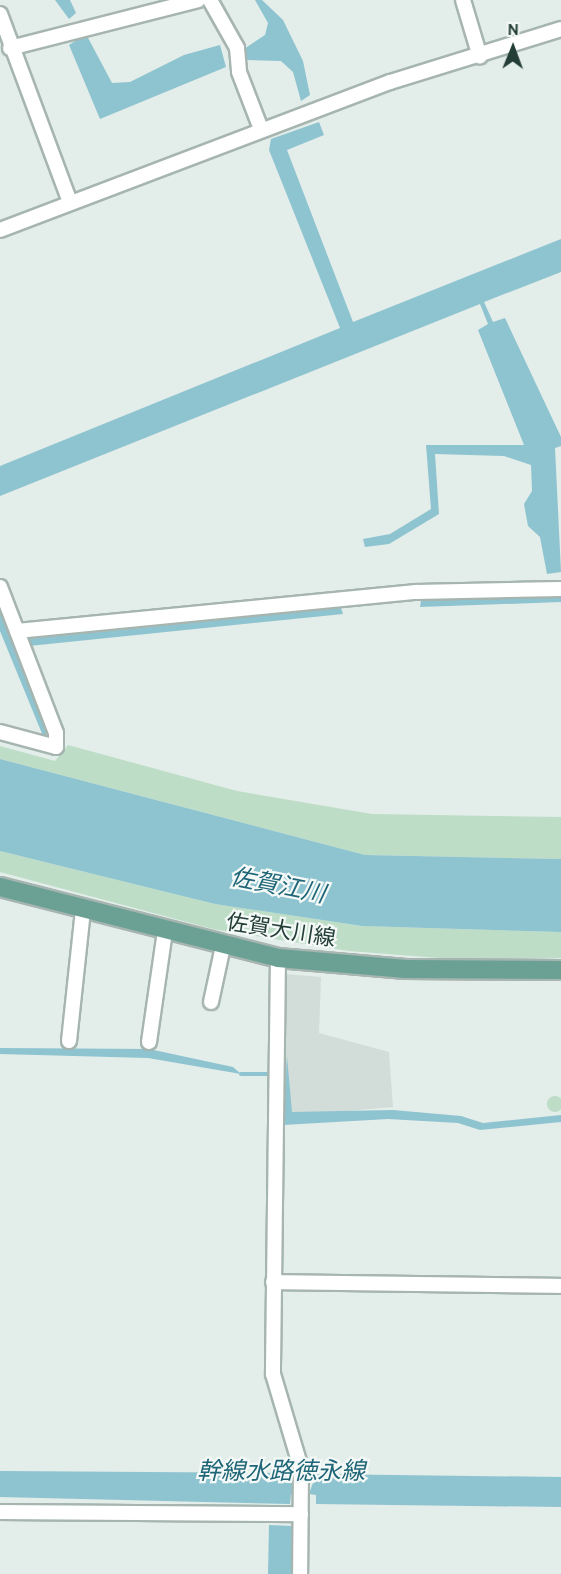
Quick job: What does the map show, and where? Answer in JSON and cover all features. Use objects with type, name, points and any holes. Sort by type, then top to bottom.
[{"type":"main road","name":"佐賀大川線","points":[[0,887],[223,946],[278,958],[406,969],[561,970]]},
{"type":"street","points":[[10,48],[198,0]]},
{"type":"street","points":[[210,0],[237,48],[239,72],[261,129]]},
{"type":"street","points":[[463,0],[480,57]]},
{"type":"street","points":[[0,14],[10,48],[70,202]]},
{"type":"street","points":[[0,230],[261,129],[561,29]]},
{"type":"street","points":[[0,587],[56,733],[56,747],[0,732]]},
{"type":"street","points":[[17,631],[416,592],[561,589]]},
{"type":"street","points":[[69,1041],[83,909]]},
{"type":"street","points":[[149,1042],[165,931]]},
{"type":"street","points":[[211,1002],[223,946]]},
{"type":"street","points":[[278,958],[273,1374],[302,1480],[300,1574]]},
{"type":"street","points":[[273,1282],[561,1286]]},
{"type":"street","points":[[0,1512],[301,1514]]},
{"type":"shaded area","points":[[284,974],[321,977],[319,1033],[389,1052],[393,1107],[289,1116],[288,1070],[282,1068]]},
{"type":"green space","points":[[68,745],[237,791],[372,814],[561,817],[561,859],[365,855],[0,759],[0,746],[55,761]]},
{"type":"green space","points":[[0,851],[215,904],[362,926],[561,932],[561,958],[452,959],[349,951],[213,929],[0,872]]},
{"type":"green space","points":[[555,1096],[561,1098],[563,1104],[561,1110],[555,1112],[549,1110],[547,1104],[549,1098]]},
{"type":"water","points":[[55,0],[70,0],[76,13],[69,19]]},
{"type":"water","points":[[255,0],[262,0],[283,20],[303,61],[310,95],[301,101],[293,72],[281,61],[247,60],[244,49],[265,35],[268,23]]},
{"type":"water","points":[[86,34],[112,83],[130,82],[184,55],[220,45],[226,67],[100,119],[69,45]]},
{"type":"water","points":[[319,122],[324,135],[287,150],[353,322],[561,239],[561,272],[484,302],[493,322],[505,318],[561,437],[561,446],[555,448],[561,572],[547,574],[540,537],[528,526],[524,504],[532,491],[531,465],[504,456],[435,454],[439,514],[389,544],[365,547],[363,539],[390,534],[431,509],[426,445],[524,445],[478,330],[488,324],[480,304],[0,496],[0,466],[340,328],[269,150],[271,139]]},
{"type":"water","points":[[561,595],[561,602],[420,607],[421,601]]},
{"type":"water","points":[[0,608],[49,733],[43,736],[0,631]]},
{"type":"water","points":[[341,608],[343,614],[29,646],[28,639]]},
{"type":"water","name":"佐賀江川","points":[[0,759],[365,855],[561,859],[561,932],[362,926],[215,904],[0,851]]},
{"type":"water","points":[[0,1048],[149,1049],[233,1067],[241,1074],[148,1058],[0,1054]]},
{"type":"water","points":[[287,1056],[292,1112],[393,1110],[461,1116],[483,1123],[561,1115],[561,1122],[480,1130],[458,1123],[388,1119],[283,1125]]},
{"type":"water","points":[[0,1471],[291,1473],[296,1494],[291,1494],[290,1504],[0,1497]]},
{"type":"water","points":[[316,1474],[561,1477],[561,1507],[316,1504],[316,1495],[309,1494]]},
{"type":"water","points":[[269,1525],[292,1526],[292,1574],[268,1574]]},
{"type":"waterway","points":[[241,1074],[270,1074]]},
{"type":"water label","name":"幹線水路徳永線","points":[[281,1471]]}]
